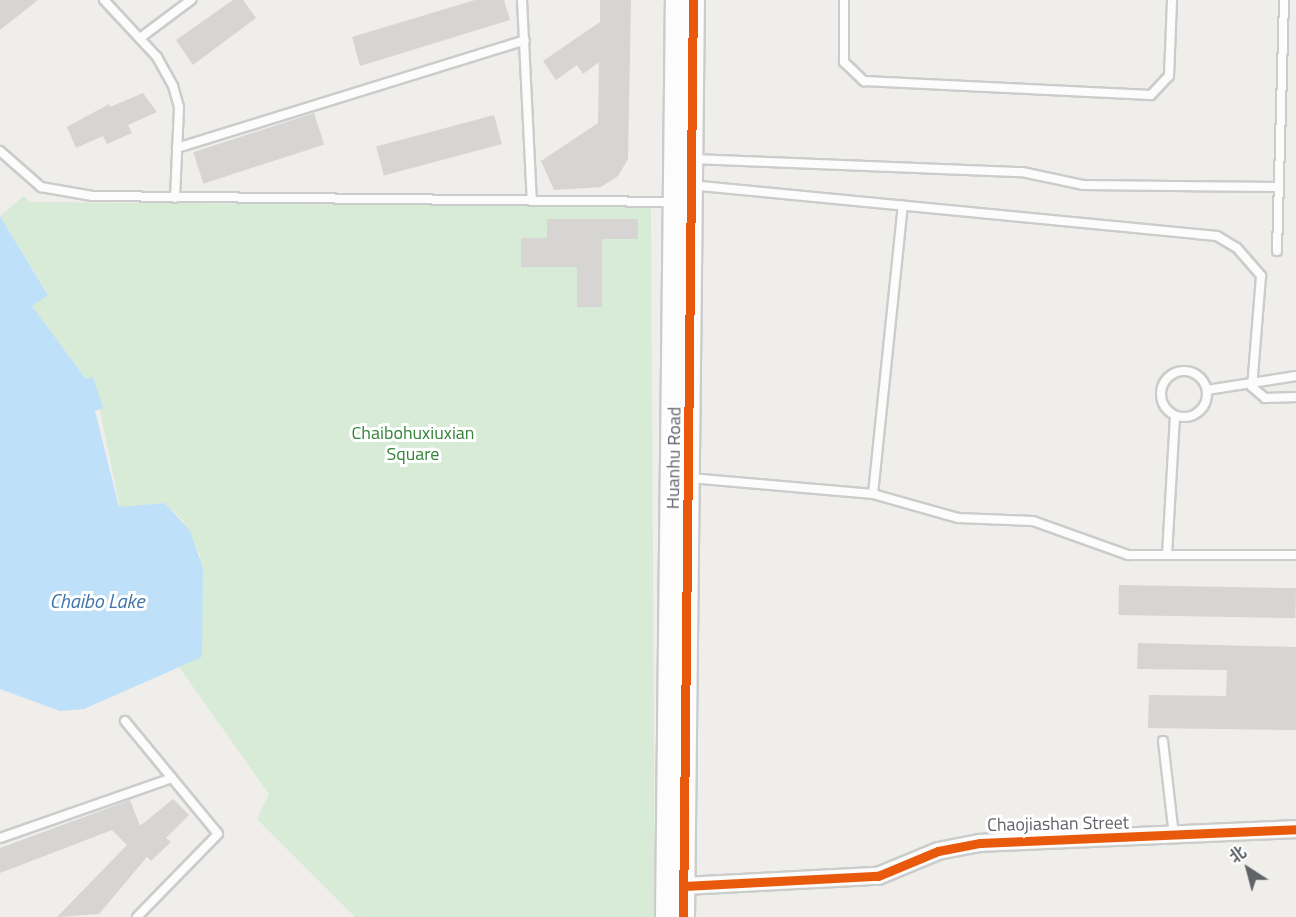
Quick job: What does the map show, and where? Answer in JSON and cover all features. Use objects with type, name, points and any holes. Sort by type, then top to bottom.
[{"type":"street","name":"Huanhu Road","points":[[676,0],[690,478],[683,917]]},
{"type":"street","name":"Huanhu Road","points":[[666,917],[681,190],[693,159],[693,0]]},
{"type":"street","name":"Chaojiashan Street","points":[[684,886],[878,876],[917,858],[980,843],[1174,837],[1296,830]]},
{"type":"lane","points":[[104,0],[140,38],[173,86],[177,148],[175,198]]},
{"type":"lane","points":[[140,38],[191,0]]},
{"type":"lane","points":[[522,0],[532,201]]},
{"type":"lane","points":[[844,0],[844,62],[864,81],[1151,95],[1169,76],[1172,0]]},
{"type":"lane","points":[[1277,251],[1284,0]]},
{"type":"lane","points":[[177,148],[525,40]]},
{"type":"lane","points":[[0,151],[41,187],[92,196],[532,201],[681,190],[903,206],[1217,236],[1246,256],[1261,276],[1252,387]]},
{"type":"lane","points":[[693,159],[1022,172],[1083,185],[1279,187]]},
{"type":"lane","points":[[873,494],[903,206]]},
{"type":"lane","points":[[1167,555],[1175,416],[1162,402],[1167,378],[1190,372],[1207,390]]},
{"type":"lane","points":[[1207,390],[1252,387],[1270,378],[1296,376]]},
{"type":"lane","points":[[1252,387],[1264,398],[1296,397]]},
{"type":"lane","points":[[1175,416],[1201,410],[1207,390]]},
{"type":"lane","points":[[690,478],[873,494],[958,518],[1033,522],[1110,552],[1167,555],[1296,555]]},
{"type":"lane","points":[[125,721],[218,834],[136,917]]},
{"type":"lane","points":[[1163,741],[1174,837]]},
{"type":"lane","points":[[0,838],[172,778]]},
{"type":"green space","name":"Chaibohuxiuxian Square","points":[[24,196],[30,202],[651,207],[655,917],[355,917],[257,819],[269,794],[179,667],[202,657],[200,555],[183,521],[165,503],[120,508],[93,377],[86,379],[32,306],[48,294],[0,216]]},
{"type":"water","name":"Chaibo Lake","points":[[0,216],[48,295],[32,306],[86,379],[93,377],[103,408],[95,411],[119,507],[165,503],[190,531],[203,568],[202,657],[84,709],[60,711],[0,689]]},
{"type":"building","points":[[0,0],[38,0],[0,30]]},
{"type":"building","points":[[233,0],[243,0],[256,18],[193,65],[176,40]]},
{"type":"building","points":[[475,0],[504,0],[510,20],[360,66],[352,37]]},
{"type":"building","points":[[600,0],[631,0],[628,159],[618,176],[601,187],[554,190],[541,161],[598,123],[599,62],[583,74],[577,65],[556,80],[543,61],[600,22]]},
{"type":"building","points":[[143,93],[157,112],[128,125],[132,133],[107,144],[103,136],[76,148],[67,127],[109,104],[110,107]]},
{"type":"building","points":[[314,113],[324,144],[203,184],[193,152]]},
{"type":"building","points":[[494,115],[502,144],[384,176],[376,147]]},
{"type":"building","points":[[547,219],[638,219],[638,239],[602,239],[602,307],[577,307],[577,267],[521,267],[521,238],[547,238]]},
{"type":"building","points":[[1119,585],[1296,588],[1295,618],[1118,615]]},
{"type":"building","points":[[1138,643],[1296,647],[1296,730],[1148,728],[1149,695],[1226,696],[1227,670],[1137,669]]},
{"type":"building","points":[[173,799],[189,815],[166,838],[171,842],[151,861],[147,857],[99,914],[57,917],[127,845],[112,830],[0,873],[0,848],[130,800],[140,826]]},
{"type":"cycle path","points":[[683,917],[693,0]]},
{"type":"cycle path","points":[[684,886],[878,876],[938,851],[980,843],[1296,829]]}]
